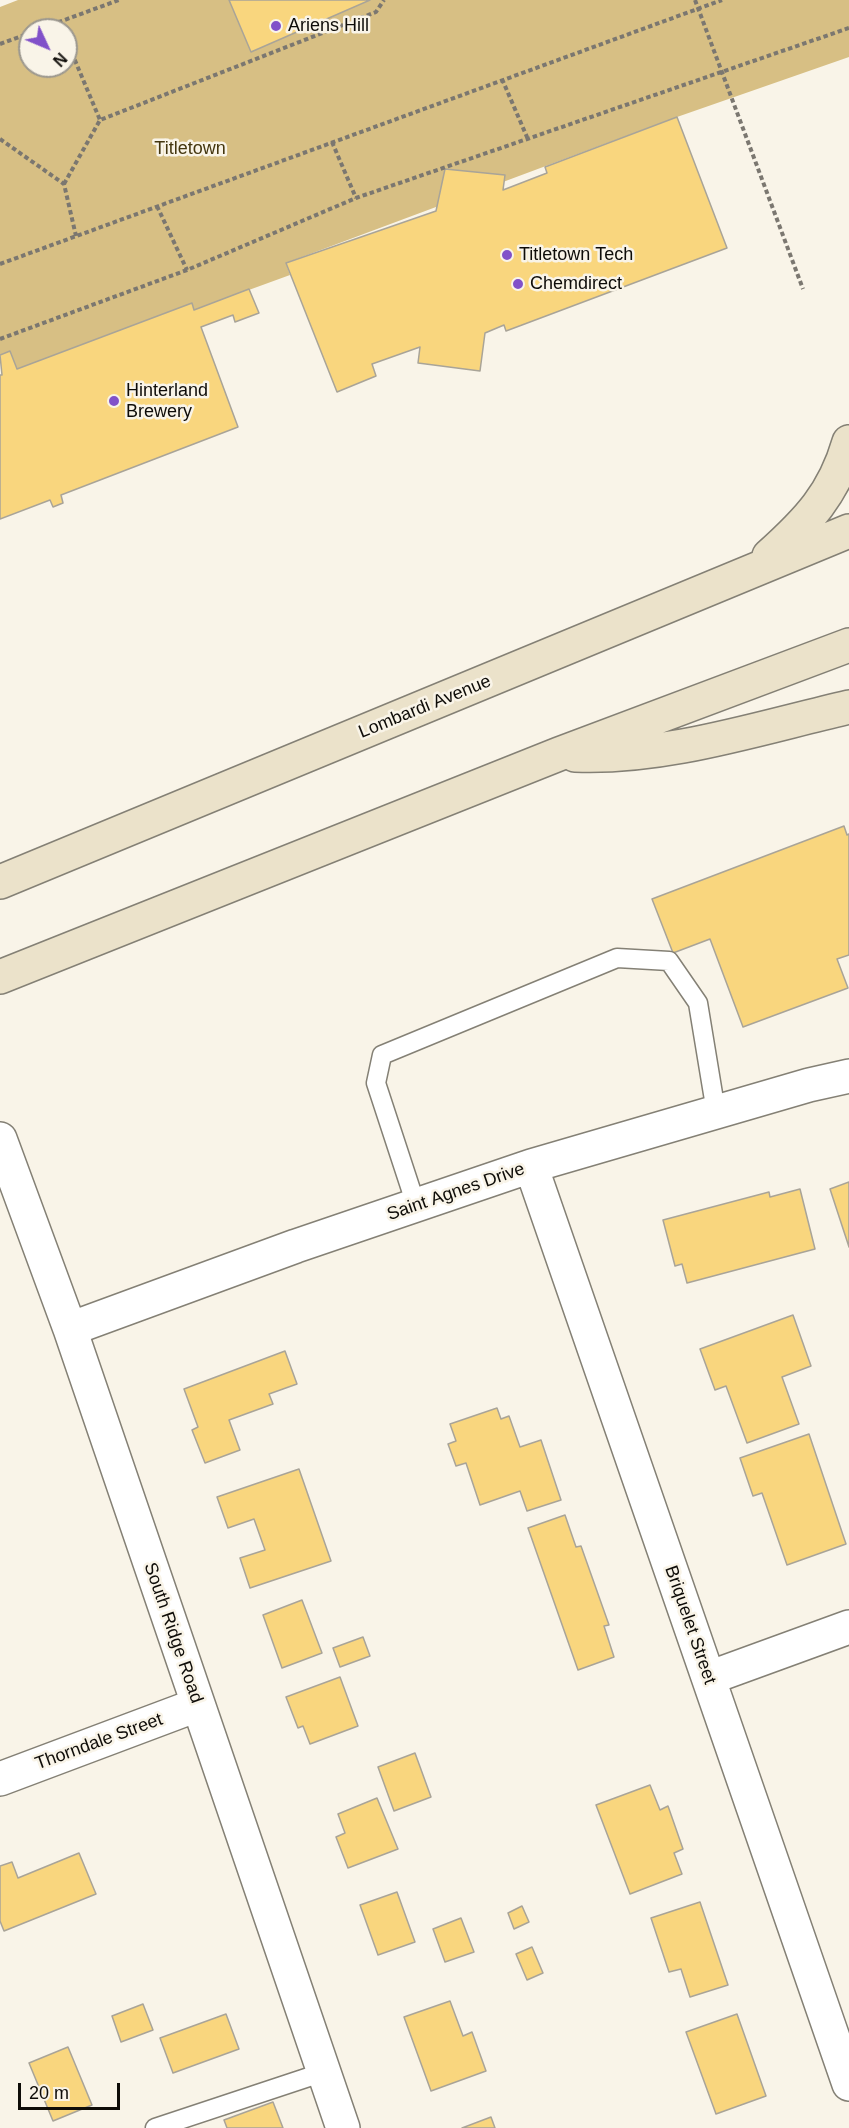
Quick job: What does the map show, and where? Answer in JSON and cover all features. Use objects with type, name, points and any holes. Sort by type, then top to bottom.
[{"type":"main road","points":[[754,569],[795,533],[825,498],[838,475],[849,442]]},
{"type":"main road","name":"Lombardi Avenue","points":[[0,882],[849,531]]},
{"type":"main road","points":[[0,977],[559,754],[849,645]]},
{"type":"main road","points":[[559,754],[606,756],[643,753],[849,707]]},
{"type":"street","name":"Saint Agnes Drive","points":[[70,1329],[531,1166],[849,1076]]},
{"type":"street","name":"South Ridge Road","points":[[0,1139],[70,1329],[343,2128]]},
{"type":"street","name":"Briquelet Street","points":[[531,1166],[849,2084]]},
{"type":"street","points":[[709,1678],[849,1627]]},
{"type":"street","name":"Thorndale Street","points":[[0,1779],[197,1705]]},
{"type":"lane","points":[[416,1205],[376,1083],[382,1055],[617,958],[669,961],[698,1003],[716,1112]]},
{"type":"lane","points":[[155,2128],[324,2072]]},
{"type":"path","points":[[70,18],[119,0]]},
{"type":"path","points":[[64,184],[100,120],[376,12],[384,0]]},
{"type":"path","points":[[695,0],[803,289]]},
{"type":"path","points":[[0,264],[722,0]]},
{"type":"path","points":[[0,339],[187,270],[356,198],[527,137],[723,73],[849,28]]},
{"type":"path","points":[[0,44],[18,37]]},
{"type":"path","points":[[78,68],[100,120]]},
{"type":"path","points":[[502,80],[527,137]]},
{"type":"path","points":[[0,139],[64,184],[76,236]]},
{"type":"path","points":[[332,142],[356,198]]},
{"type":"path","points":[[158,206],[187,270]]},
{"type":"green space","name":"Titletown","points":[[18,0],[849,0],[849,57],[677,117],[286,263],[290,275],[194,310],[192,304],[17,369],[10,352],[0,355],[0,7]]},
{"type":"building","name":"Ariens Hill","points":[[229,0],[370,0],[251,52]]},
{"type":"building","name":"Titletown Tech","points":[[677,117],[727,248],[506,331],[504,325],[485,333],[480,371],[418,363],[420,347],[372,364],[376,376],[337,392],[286,263],[436,211],[445,169],[505,175],[503,190],[547,173],[545,167]]},
{"type":"building","name":"Hinterland Brewery","points":[[249,289],[259,313],[235,322],[233,315],[201,327],[238,427],[61,495],[63,503],[53,507],[50,500],[0,519],[0,375],[2,375],[0,355],[10,351],[17,369],[192,303],[194,310]]},
{"type":"building","points":[[844,826],[847,835],[849,834],[849,955],[837,959],[848,988],[743,1027],[710,939],[673,953],[652,899]]},
{"type":"building","points":[[849,1182],[849,1247],[830,1189]]},
{"type":"building","points":[[800,1189],[815,1249],[687,1283],[682,1264],[675,1266],[663,1220],[769,1192],[770,1197]]},
{"type":"building","points":[[793,1315],[811,1366],[782,1377],[799,1424],[747,1443],[726,1386],[715,1390],[700,1349]]},
{"type":"building","points":[[285,1351],[297,1384],[269,1394],[273,1404],[229,1420],[240,1450],[205,1463],[192,1430],[198,1427],[184,1389]]},
{"type":"building","points":[[497,1408],[501,1419],[509,1416],[520,1447],[541,1440],[561,1500],[527,1511],[520,1491],[480,1505],[466,1463],[456,1466],[448,1444],[456,1441],[450,1424]]},
{"type":"building","points":[[809,1434],[846,1544],[787,1565],[762,1493],[753,1496],[740,1458]]},
{"type":"building","points":[[299,1469],[331,1561],[250,1588],[240,1558],[265,1550],[254,1519],[228,1528],[217,1497]]},
{"type":"building","points":[[565,1515],[576,1547],[581,1546],[609,1625],[604,1626],[614,1657],[578,1670],[528,1528]]},
{"type":"building","points":[[302,1600],[322,1653],[282,1668],[263,1615]]},
{"type":"building","points":[[363,1637],[370,1656],[340,1667],[333,1648]]},
{"type":"building","points":[[340,1677],[358,1726],[310,1744],[303,1726],[298,1728],[286,1697]]},
{"type":"building","points":[[415,1753],[431,1797],[394,1811],[378,1767]]},
{"type":"building","points":[[650,1785],[660,1810],[668,1806],[683,1849],[674,1853],[682,1874],[630,1894],[596,1805]]},
{"type":"building","points":[[377,1798],[398,1849],[348,1868],[336,1837],[345,1833],[338,1814]]},
{"type":"building","points":[[79,1853],[96,1894],[4,1931],[0,1921],[0,1866],[12,1862],[18,1878]]},
{"type":"building","points":[[397,1892],[415,1942],[378,1955],[360,1905]]},
{"type":"building","points":[[700,1902],[728,1985],[690,1997],[681,1969],[669,1972],[651,1918]]},
{"type":"building","points":[[522,1906],[529,1922],[514,1929],[508,1913]]},
{"type":"building","points":[[461,1918],[474,1952],[445,1962],[433,1929]]},
{"type":"building","points":[[532,1947],[543,1973],[527,1980],[516,1954]]},
{"type":"building","points":[[450,2001],[463,2036],[472,2032],[486,2071],[431,2091],[404,2017]]},
{"type":"building","points":[[143,2004],[153,2030],[121,2042],[112,2016]]},
{"type":"building","points":[[226,2014],[239,2049],[173,2073],[160,2038]]},
{"type":"building","points":[[737,2014],[766,2096],[716,2114],[686,2032]]},
{"type":"building","points":[[68,2047],[92,2105],[53,2121],[29,2063]]},
{"type":"building","points":[[273,2102],[283,2128],[227,2128],[224,2120]]},
{"type":"building","points":[[491,2117],[495,2128],[462,2128]]},
{"type":"place","name":"Ariens Hill","points":[[276,26]]},
{"type":"place","name":"Titletown Tech","points":[[507,255]]},
{"type":"place","name":"Chemdirect","points":[[518,284]]},
{"type":"place","name":"Hinterland Brewery","points":[[114,401]]}]
